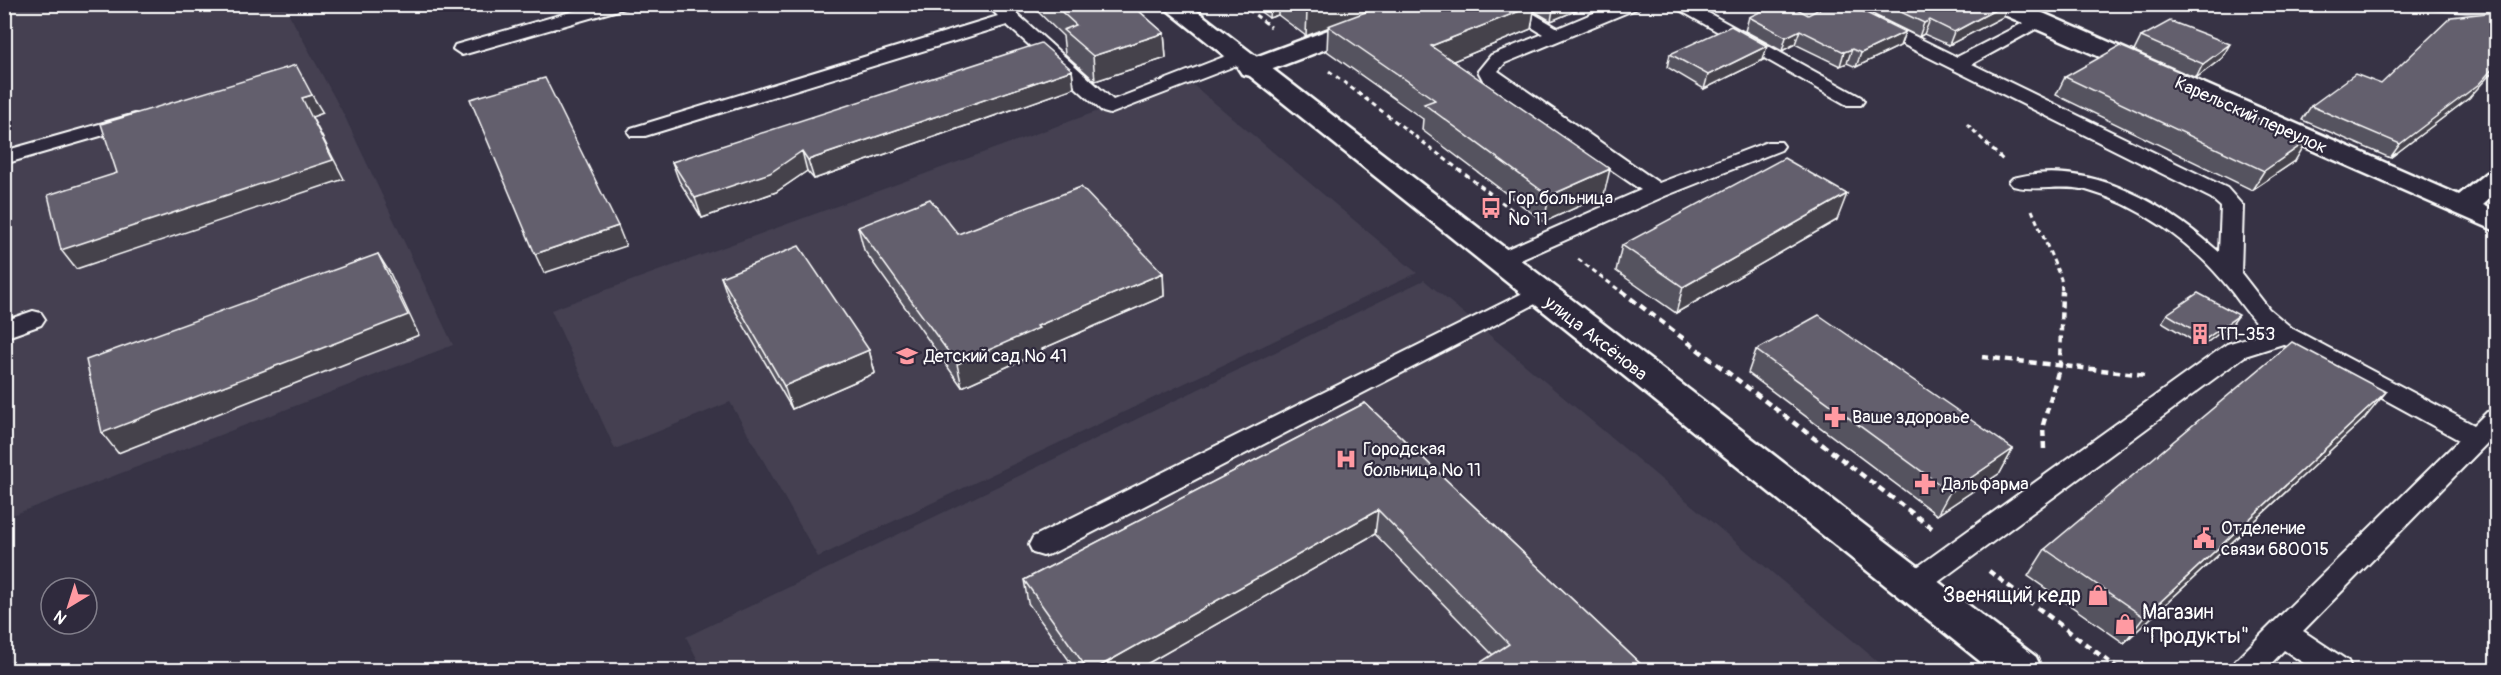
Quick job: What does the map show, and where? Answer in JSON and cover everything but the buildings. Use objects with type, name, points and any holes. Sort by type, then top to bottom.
[{"type":"street","name":"улица Аксёнова","points":[[1172,4],[2021,670]]},
{"type":"street","points":[[1245,63],[1301,50],[1422,4]]},
{"type":"street","name":"Карельский переулок","points":[[2000,4],[2496,222]]},
{"type":"street","points":[[2462,207],[2496,179]]},
{"type":"lane","points":[[462,49],[619,4]]},
{"type":"lane","points":[[995,4],[1110,108],[1245,63]]},
{"type":"lane","points":[[1503,4],[1557,34]]},
{"type":"lane","points":[[1632,4],[1498,59],[1488,72],[1491,78],[1657,191]]},
{"type":"lane","points":[[1678,4],[1854,101]]},
{"type":"lane","points":[[1851,12],[2225,198],[2232,206],[2230,274]]},
{"type":"lane","points":[[638,132],[1011,18]]},
{"type":"lane","points":[[1958,64],[2037,21]]},
{"type":"lane","points":[[4,158],[151,115]]},
{"type":"lane","points":[[1499,261],[1657,191],[1774,146]]},
{"type":"lane","points":[[2020,182],[2053,180],[2088,184],[2110,191],[2170,222],[2188,235],[2230,274],[2254,307],[2285,335],[2476,438]]},
{"type":"lane","points":[[1043,546],[1539,293]]},
{"type":"lane","points":[[4,330],[33,319]]},
{"type":"lane","points":[[1912,586],[2236,350],[2285,335]]},
{"type":"lane","points":[[2246,670],[2496,419]]},
{"type":"lane","points":[[2282,633],[2337,670]]},
{"type":"path","points":[[1240,4],[2120,670]]},
{"type":"path","points":[[1967,124],[2006,164],[2020,182],[2061,279],[2063,300],[2060,366],[2043,425],[2042,443],[2050,461],[2066,474]]},
{"type":"path","points":[[1982,357],[2194,380]]},
{"type":"shaded area","points":[[5,5],[284,5],[344,115],[453,345],[5,518]]},
{"type":"shaded area","points":[[2374,5],[2496,5],[2496,16]]},
{"type":"shaded area","name":"Детский сад № 41","points":[[1186,79],[1417,273],[818,557],[730,402],[615,449],[551,310]]},
{"type":"shaded area","name":"Городская больница № 11","points":[[1424,280],[1888,670],[703,670],[686,637]]},
{"type":"place","name":"Гор.больница № 11","points":[[1491,208]]},
{"type":"place","name":"ТП-353","points":[[2200,334]]},
{"type":"place","name":"Детский сад № 41","points":[[907,356]]},
{"type":"place","name":"Ваше здоровье","points":[[1835,417]]},
{"type":"place","name":"Городская больница № 11","points":[[1346,459]]},
{"type":"place","name":"Дальфарма","points":[[1925,484]]},
{"type":"place","name":"Отделение связи 680015","points":[[2204,538]]},
{"type":"place","name":"Звенящий кедр","points":[[2098,595]]},
{"type":"place","name":"Магазин \"Продукты\"","points":[[2125,624]]}]
